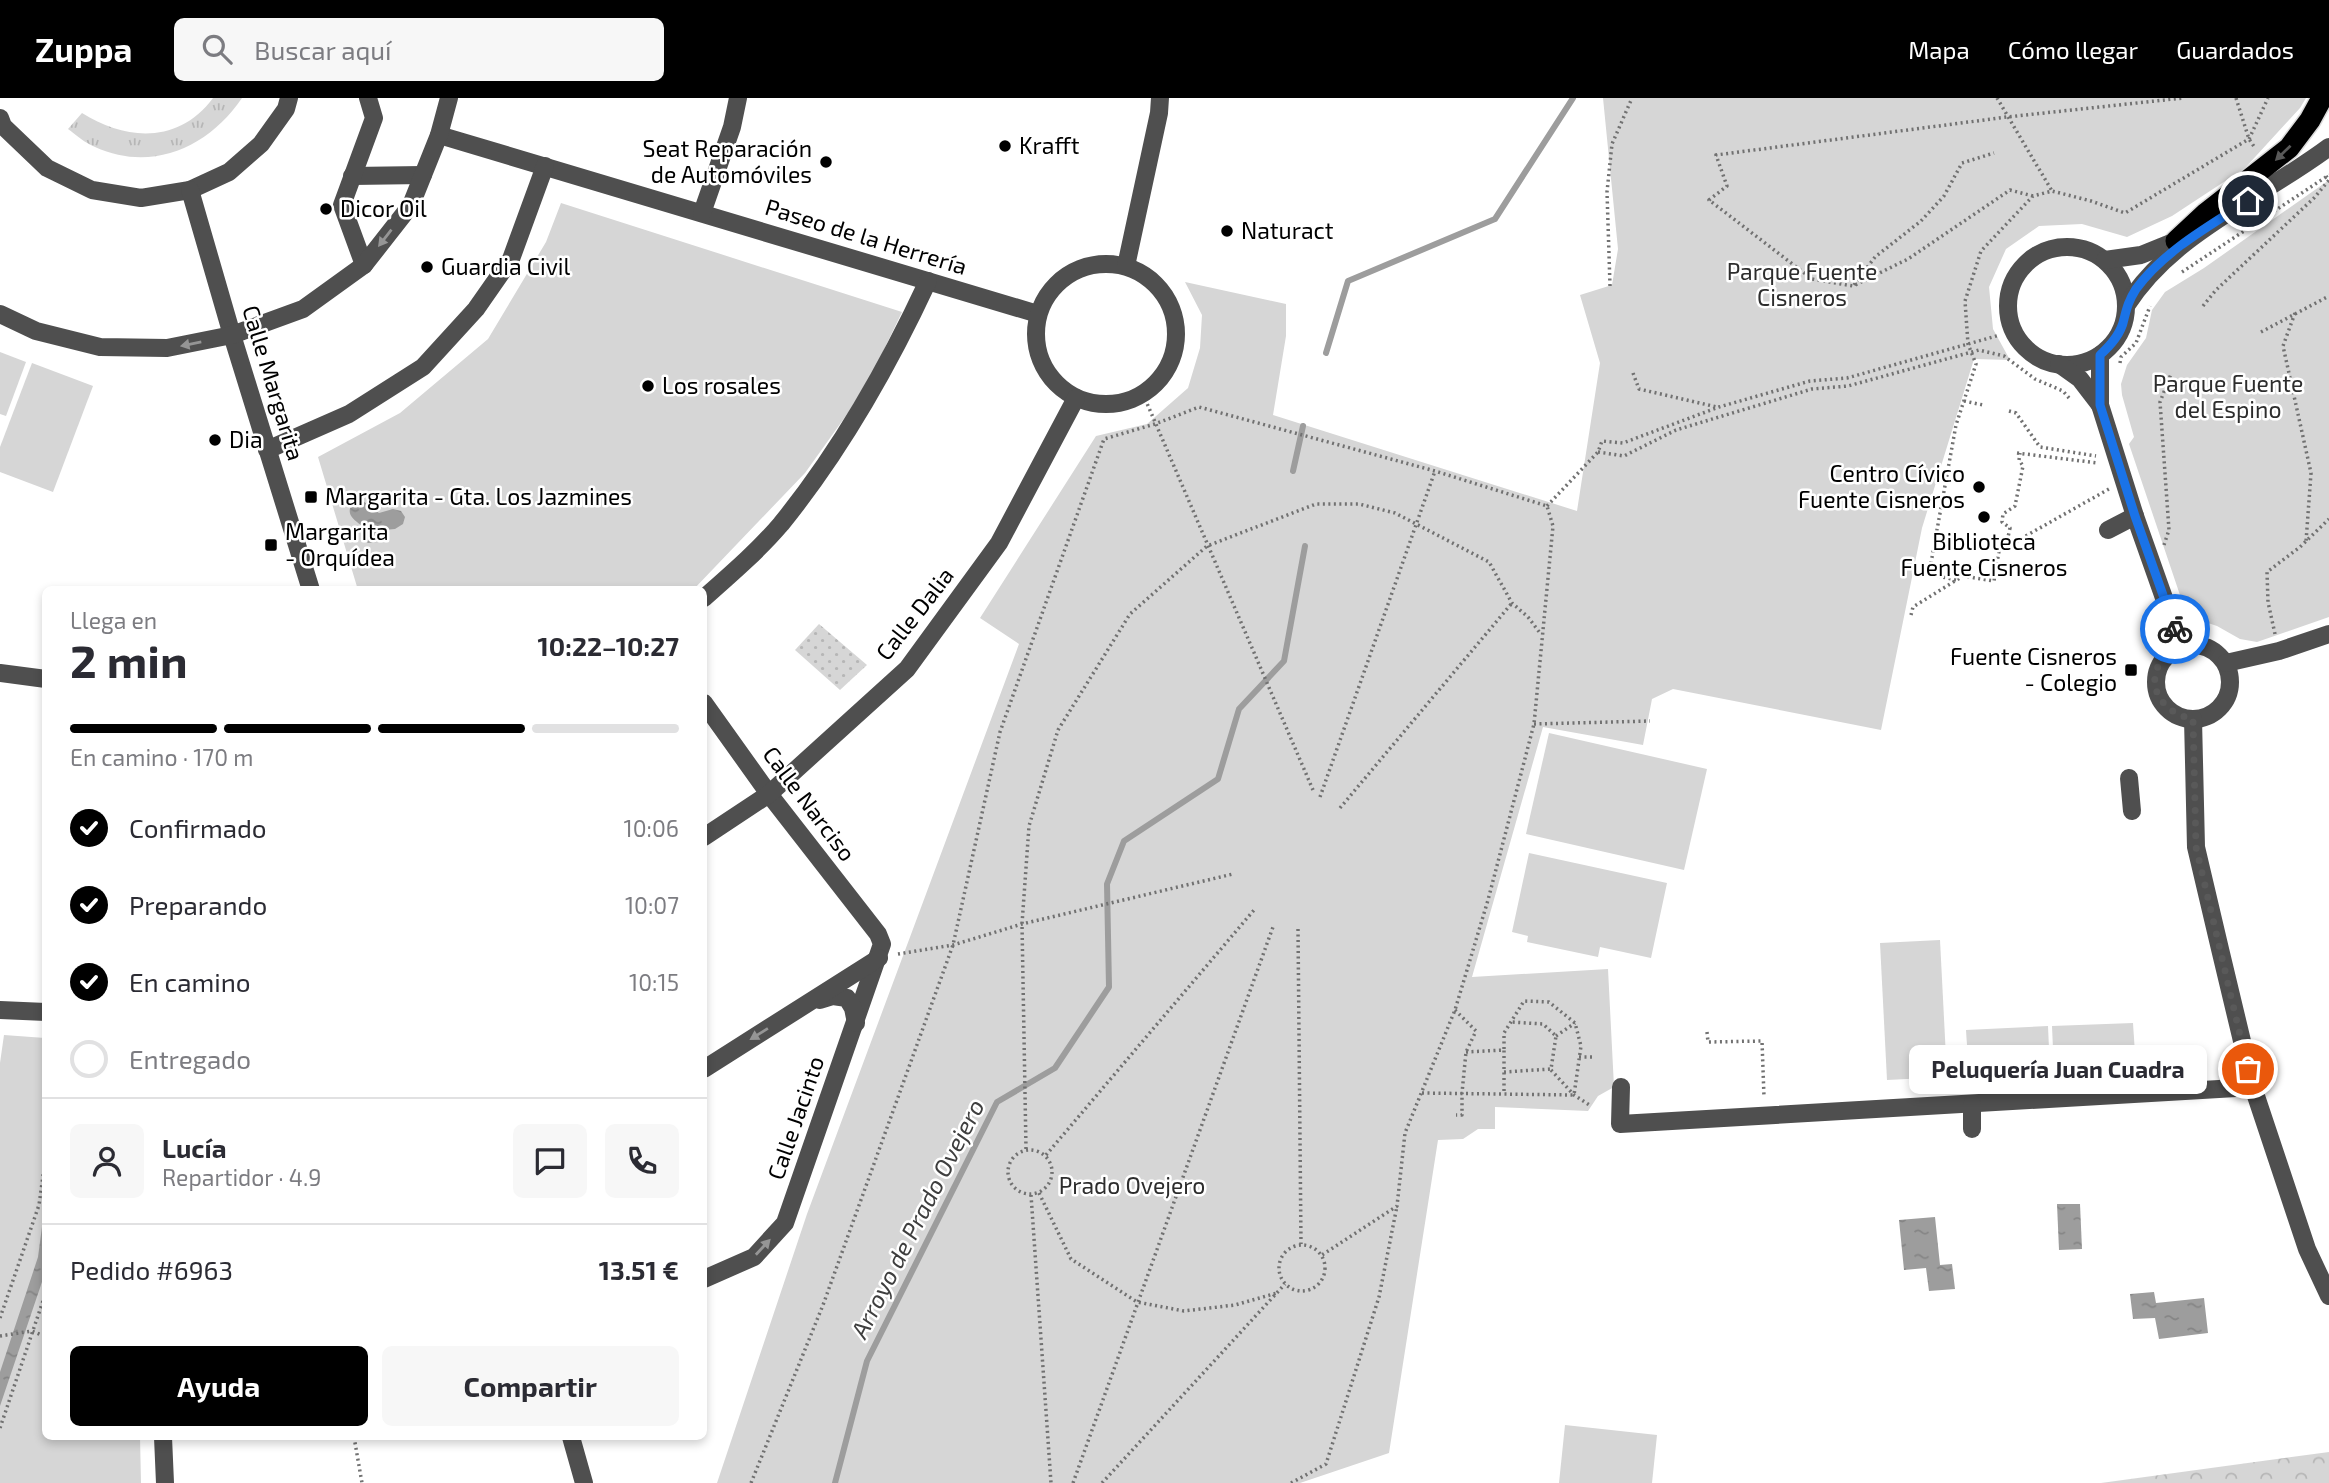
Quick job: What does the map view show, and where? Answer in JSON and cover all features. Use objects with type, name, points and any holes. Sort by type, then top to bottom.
[{"type":"highway","points":[[2176,241],[2206,213],[2289,148],[2310,120],[2322,98]]},
{"type":"street","points":[[1,124],[47,168],[92,190],[141,198],[190,190],[229,172],[261,144],[286,109],[289,98]]},
{"type":"street","points":[[364,265],[342,205],[374,118],[368,98]]},
{"type":"street","points":[[0,314],[36,331],[100,347],[167,348],[232,335],[303,309],[364,265],[411,205],[439,135],[449,98]]},
{"type":"street","points":[[702,213],[732,127],[738,98]]},
{"type":"street","points":[[1126,266],[1160,98]]},
{"type":"street","name":"Paseo de la Herrería","points":[[439,135],[1038,314]]},
{"type":"street","points":[[2126,306],[2148,274],[2165,258],[2207,227],[2329,147]]},
{"type":"street","points":[[267,450],[349,414],[423,367],[476,309],[511,259],[545,166]]},
{"type":"street","points":[[352,176],[423,175]]},
{"type":"street","name":"Calle Margarita","points":[[190,190],[310,586]]},
{"type":"street","points":[[2105,260],[2141,255],[2207,227]]},
{"type":"street","points":[[2061,247],[2077,248],[2105,260],[2120,281],[2126,306],[2119,333],[2100,355],[2080,362],[2059,364],[2030,352],[2020,341],[2012,327],[2008,297],[2021,269],[2032,258],[2061,247]]},
{"type":"street","points":[[1104,263],[1126,266],[1144,275],[1160,288],[1171,306],[1176,325],[1176,345],[1170,365],[1158,382],[1143,394],[1121,403],[1098,404],[1076,398],[1056,383],[1041,363],[1036,347],[1038,314],[1048,294],[1063,278],[1082,267],[1104,263]]},
{"type":"street","points":[[707,595],[779,526],[816,477],[900,342],[928,281]]},
{"type":"street","points":[[2100,355],[2100,405],[2135,516],[2181,646]]},
{"type":"street","points":[[2059,364],[2080,379],[2100,405]]},
{"type":"street","name":"Calle Dalia","points":[[707,836],[769,794],[907,669],[999,543],[1076,398]]},
{"type":"street","points":[[2108,530],[2135,516]]},
{"type":"street","points":[[2226,663],[2279,651],[2329,634]]},
{"type":"street","points":[[2204,645],[2218,653],[2226,663],[2231,686],[2217,711],[2206,717],[2193,719],[2179,716],[2162,703],[2156,691],[2156,678],[2158,667],[2167,654],[2181,646],[2204,645]]},
{"type":"street","points":[[0,673],[42,678]]},
{"type":"street","name":"Calle Narciso","points":[[707,707],[769,794],[878,934]]},
{"type":"street","points":[[2193,719],[2196,847],[2253,1087],[2307,1249],[2329,1296]]},
{"type":"street","points":[[2129,778],[2132,811]]},
{"type":"street","name":"Calle Jacinto","points":[[707,1278],[754,1257],[785,1223],[879,958],[882,944],[878,934]]},
{"type":"street","points":[[707,1067],[879,958]]},
{"type":"street","points":[[799,1008],[827,997],[841,995],[851,1002],[856,1024]]},
{"type":"street","points":[[0,1010],[42,1012]]},
{"type":"street","points":[[1621,1087],[1620,1124],[2253,1087]]},
{"type":"street","points":[[1972,1104],[1972,1129]]},
{"type":"street","points":[[163,1440],[164,1483]]},
{"type":"street","points":[[572,1440],[584,1483]]},
{"type":"path","points":[[1610,286],[1607,192],[1612,144],[1632,98]]},
{"type":"path","points":[[1997,98],[2052,191]]},
{"type":"path","points":[[2183,98],[2007,117],[1716,155],[1727,186],[1709,200],[1812,279],[1853,286],[1908,259],[2010,190],[2033,196],[2052,191],[2125,213],[2249,139],[2268,98]]},
{"type":"path","points":[[2236,98],[2249,139]]},
{"type":"path","points":[[1853,286],[1875,257],[1921,221],[1944,196],[1962,163],[1994,153]]},
{"type":"path","points":[[2179,274],[2327,175],[2329,180],[2314,198],[2216,290],[2203,306]]},
{"type":"path","points":[[1956,580],[1929,574],[1956,425],[1976,364],[1968,344],[1965,301],[1980,251],[2033,196]]},
{"type":"path","points":[[2261,332],[2329,296]]},
{"type":"path","points":[[2119,371],[2121,358],[2136,343],[2152,298]]},
{"type":"path","points":[[2295,313],[2283,346],[2311,472],[2306,542]]},
{"type":"path","points":[[1547,506],[1598,452],[1602,441],[1623,443],[1719,407],[1810,381],[1847,378],[2000,335]]},
{"type":"path","points":[[1598,452],[1623,456],[1676,430],[1812,389],[1848,386],[1979,350],[2004,356],[2035,379],[2063,391],[2070,399]]},
{"type":"path","points":[[1633,373],[1639,389],[1719,407]]},
{"type":"path","points":[[2159,547],[2163,546],[2169,530],[2160,401],[2171,374]]},
{"type":"path","points":[[1143,394],[1313,790]]},
{"type":"path","points":[[1964,401],[1983,405]]},
{"type":"path","points":[[751,1483],[823,1305],[953,945],[1000,732],[1104,439],[1199,407],[1435,471],[1547,506]]},
{"type":"path","points":[[2009,411],[2016,413],[2040,447],[2095,455],[2102,460]]},
{"type":"path","points":[[2006,546],[2010,528],[2002,522],[2003,514],[2015,506],[2023,466],[2019,453],[2110,464]]},
{"type":"path","points":[[1320,797],[1435,471]]},
{"type":"path","points":[[1911,615],[1913,607],[1963,576],[1994,581],[1999,551],[2117,485]]},
{"type":"path","points":[[1026,1149],[1022,924],[1029,826],[1058,730],[1130,614],[1207,546],[1316,504],[1359,504],[1395,513],[1489,562],[1512,603],[1542,635]]},
{"type":"path","points":[[1291,1483],[1326,1464],[1379,1297],[1397,1206],[1405,1133],[1455,1010],[1489,900],[1534,724],[1553,526],[1547,506]]},
{"type":"path","points":[[2276,639],[2268,602],[2267,572],[2306,542],[2329,519]]},
{"type":"path","points":[[1340,808],[1512,603]]},
{"type":"path","points":[[1534,724],[1650,721]]},
{"type":"path","points":[[879,958],[953,945],[1022,924],[1233,874]]},
{"type":"path","points":[[1046,1155],[1254,910]]},
{"type":"path","points":[[1073,1483],[1273,927]]},
{"type":"path","points":[[1298,929],[1301,1244]]},
{"type":"path","points":[[1504,1094],[1504,1033],[1524,1001],[1549,1002],[1575,1023],[1581,1045],[1574,1095]]},
{"type":"path","points":[[1455,1010],[1476,1031],[1466,1052],[1462,1115],[1456,1115]]},
{"type":"path","points":[[1511,1021],[1543,1024],[1556,1036]]},
{"type":"path","points":[[1551,1069],[1556,1036],[1575,1023]]},
{"type":"path","points":[[1707,1032],[1708,1042],[1762,1041],[1764,1097]]},
{"type":"path","points":[[1466,1052],[1504,1051]]},
{"type":"path","points":[[1579,1057],[1592,1057]]},
{"type":"path","points":[[1504,1072],[1551,1069]]},
{"type":"path","points":[[1551,1069],[1574,1095],[1591,1106]]},
{"type":"path","points":[[1422,1093],[1574,1095]]},
{"type":"path","points":[[1026,1149],[1037,1150],[1046,1155],[1053,1168],[1050,1184],[1039,1193],[1031,1195],[1016,1190],[1009,1182],[1007,1167],[1015,1154],[1026,1149]]},
{"type":"path","points":[[0,1318],[39,1205],[42,1183]]},
{"type":"path","points":[[1039,1193],[1071,1259],[1137,1302],[1184,1311],[1235,1305],[1277,1293]]},
{"type":"path","points":[[1031,1195],[1051,1483]]},
{"type":"path","points":[[1322,1255],[1397,1206]]},
{"type":"path","points":[[1301,1244],[1311,1246],[1322,1255],[1325,1262],[1321,1281],[1305,1291],[1292,1289],[1285,1283],[1279,1267],[1282,1256],[1290,1248],[1301,1244]]},
{"type":"path","points":[[1102,1483],[1285,1283]]},
{"type":"path","points":[[0,1428],[42,1303]]},
{"type":"path","points":[[0,1336],[32,1331],[42,1336]]},
{"type":"path","points":[[355,1440],[362,1483]]},
{"type":"green space","points":[[213,98],[242,98],[229,115],[196,142],[178,151],[158,156],[116,154],[91,145],[68,129],[82,113],[116,129],[134,133],[168,130],[184,124]]},
{"type":"green space","name":"Prado Ovejero","points":[[1603,98],[2306,98],[2245,168],[2172,216],[2127,237],[2082,224],[2039,226],[2006,249],[1989,287],[1993,329],[2010,360],[1974,359],[1922,528],[1881,730],[1673,689],[1652,699],[1643,745],[1543,727],[1472,977],[1608,969],[1614,1087],[1598,1096],[1588,1111],[1495,1107],[1495,1129],[1478,1129],[1463,1139],[1438,1140],[1389,1453],[1300,1483],[717,1483],[807,1214],[1019,644],[980,618],[1096,436],[1147,424],[1188,388],[1200,348],[1202,315],[1185,282],[1286,304],[1286,336],[1273,415],[1577,511],[1600,363],[1580,295],[1612,285],[1618,249]]},
{"type":"green space","name":"Parque Fuente del Espino","points":[[2329,180],[2329,617],[2257,642],[2240,639],[2217,626],[2199,620],[2182,601],[2129,444],[2134,437],[2121,384],[2127,365],[2146,338],[2152,310],[2165,292],[2204,268]]},
{"type":"green space","name":"Los rosales","points":[[561,203],[902,312],[878,362],[850,410],[805,473],[697,586],[357,586],[318,457],[400,413],[488,339],[546,242]]},
{"type":"green space","points":[[0,352],[26,362],[6,416],[0,414]]},
{"type":"green space","points":[[32,363],[93,386],[53,492],[0,472],[0,447]]},
{"type":"green space","points":[[819,624],[867,665],[840,690],[795,650]]},
{"type":"green space","points":[[1549,733],[1707,769],[1684,870],[1526,834]]},
{"type":"green space","points":[[1529,853],[1667,883],[1651,958],[1600,947],[1598,957],[1527,942],[1528,936],[1512,932]]},
{"type":"green space","points":[[1940,940],[1947,1077],[1887,1080],[1880,943]]},
{"type":"green space","points":[[2133,1023],[2136,1069],[2054,1072],[2052,1026]]},
{"type":"green space","points":[[2048,1026],[2050,1072],[1969,1076],[1966,1030]]},
{"type":"green space","points":[[4,1035],[42,1038],[42,1440],[140,1440],[141,1483],[0,1483],[0,1063]]},
{"type":"green space","points":[[1565,1425],[1657,1435],[1652,1483],[1559,1483]]},
{"type":"green space","points":[[2329,1452],[2329,1483],[2101,1483]]},
{"type":"water","points":[[355,501],[363,501],[379,513],[393,509],[401,511],[405,517],[403,524],[395,529],[384,530],[378,542],[368,543],[363,539],[361,525],[350,512]]},
{"type":"water","points":[[2057,1204],[2080,1204],[2082,1249],[2059,1250]]},
{"type":"water","points":[[1935,1217],[1940,1265],[1952,1264],[1955,1289],[1929,1291],[1926,1268],[1904,1270],[1899,1220]]},
{"type":"water","points":[[42,1227],[42,1282],[0,1406],[0,1372],[38,1257]]},
{"type":"water","points":[[2154,1292],[2156,1303],[2204,1298],[2208,1333],[2159,1339],[2155,1318],[2133,1319],[2130,1294]]},
{"type":"waterway","name":"Arroyo de Prado Ovejero","points":[[1326,353],[1348,281],[1495,219],[1573,98]]},
{"type":"waterway","name":"Arroyo de Prado Ovejero","points":[[1293,471],[1303,426]]},
{"type":"waterway","name":"Arroyo de Prado Ovejero","points":[[835,1483],[867,1361],[997,1102],[1055,1068],[1109,987],[1107,884],[1124,841],[1218,779],[1239,709],[1284,661],[1305,546]]},
{"type":"way so far","points":[[2175,629],[2181,646],[2167,654],[2158,667],[2156,691],[2170,711],[2193,719],[2196,847],[2248,1069]]},
{"type":"place","name":"Krafft","points":[[1005,146]]},
{"type":"place","name":"Seat Reparación de Automóviles","points":[[826,162]]},
{"type":"place","name":"Dicor Oil","points":[[326,209]]},
{"type":"place","name":"Naturact","points":[[1227,231]]},
{"type":"place","name":"Guardia Civil","points":[[427,267]]},
{"type":"place","name":"Los rosales","points":[[648,386]]},
{"type":"place","name":"Dia","points":[[215,440]]},
{"type":"place","name":"Centro Cívico Fuente Cisneros","points":[[1979,487]]},
{"type":"place","name":"Margarita - Gta. Los Jazmines","points":[[311,497]]},
{"type":"place","name":"Biblioteca Fuente Cisneros","points":[[1984,517]]},
{"type":"place","name":"Margarita - Orquídea","points":[[271,545]]},
{"type":"place","name":"Fuente Cisneros - Colegio","points":[[2131,670]]},
{"type":"place","name":"Peluquería Juan Cuadra","points":[[2248,1069]]},
{"type":"route","points":[[2175,629],[2100,405],[2100,355],[2119,333],[2126,306],[2148,274],[2207,227],[2248,201]]},
{"type":"park label","name":"Parque Fuente Cisneros","points":[[1802,285]]}]
